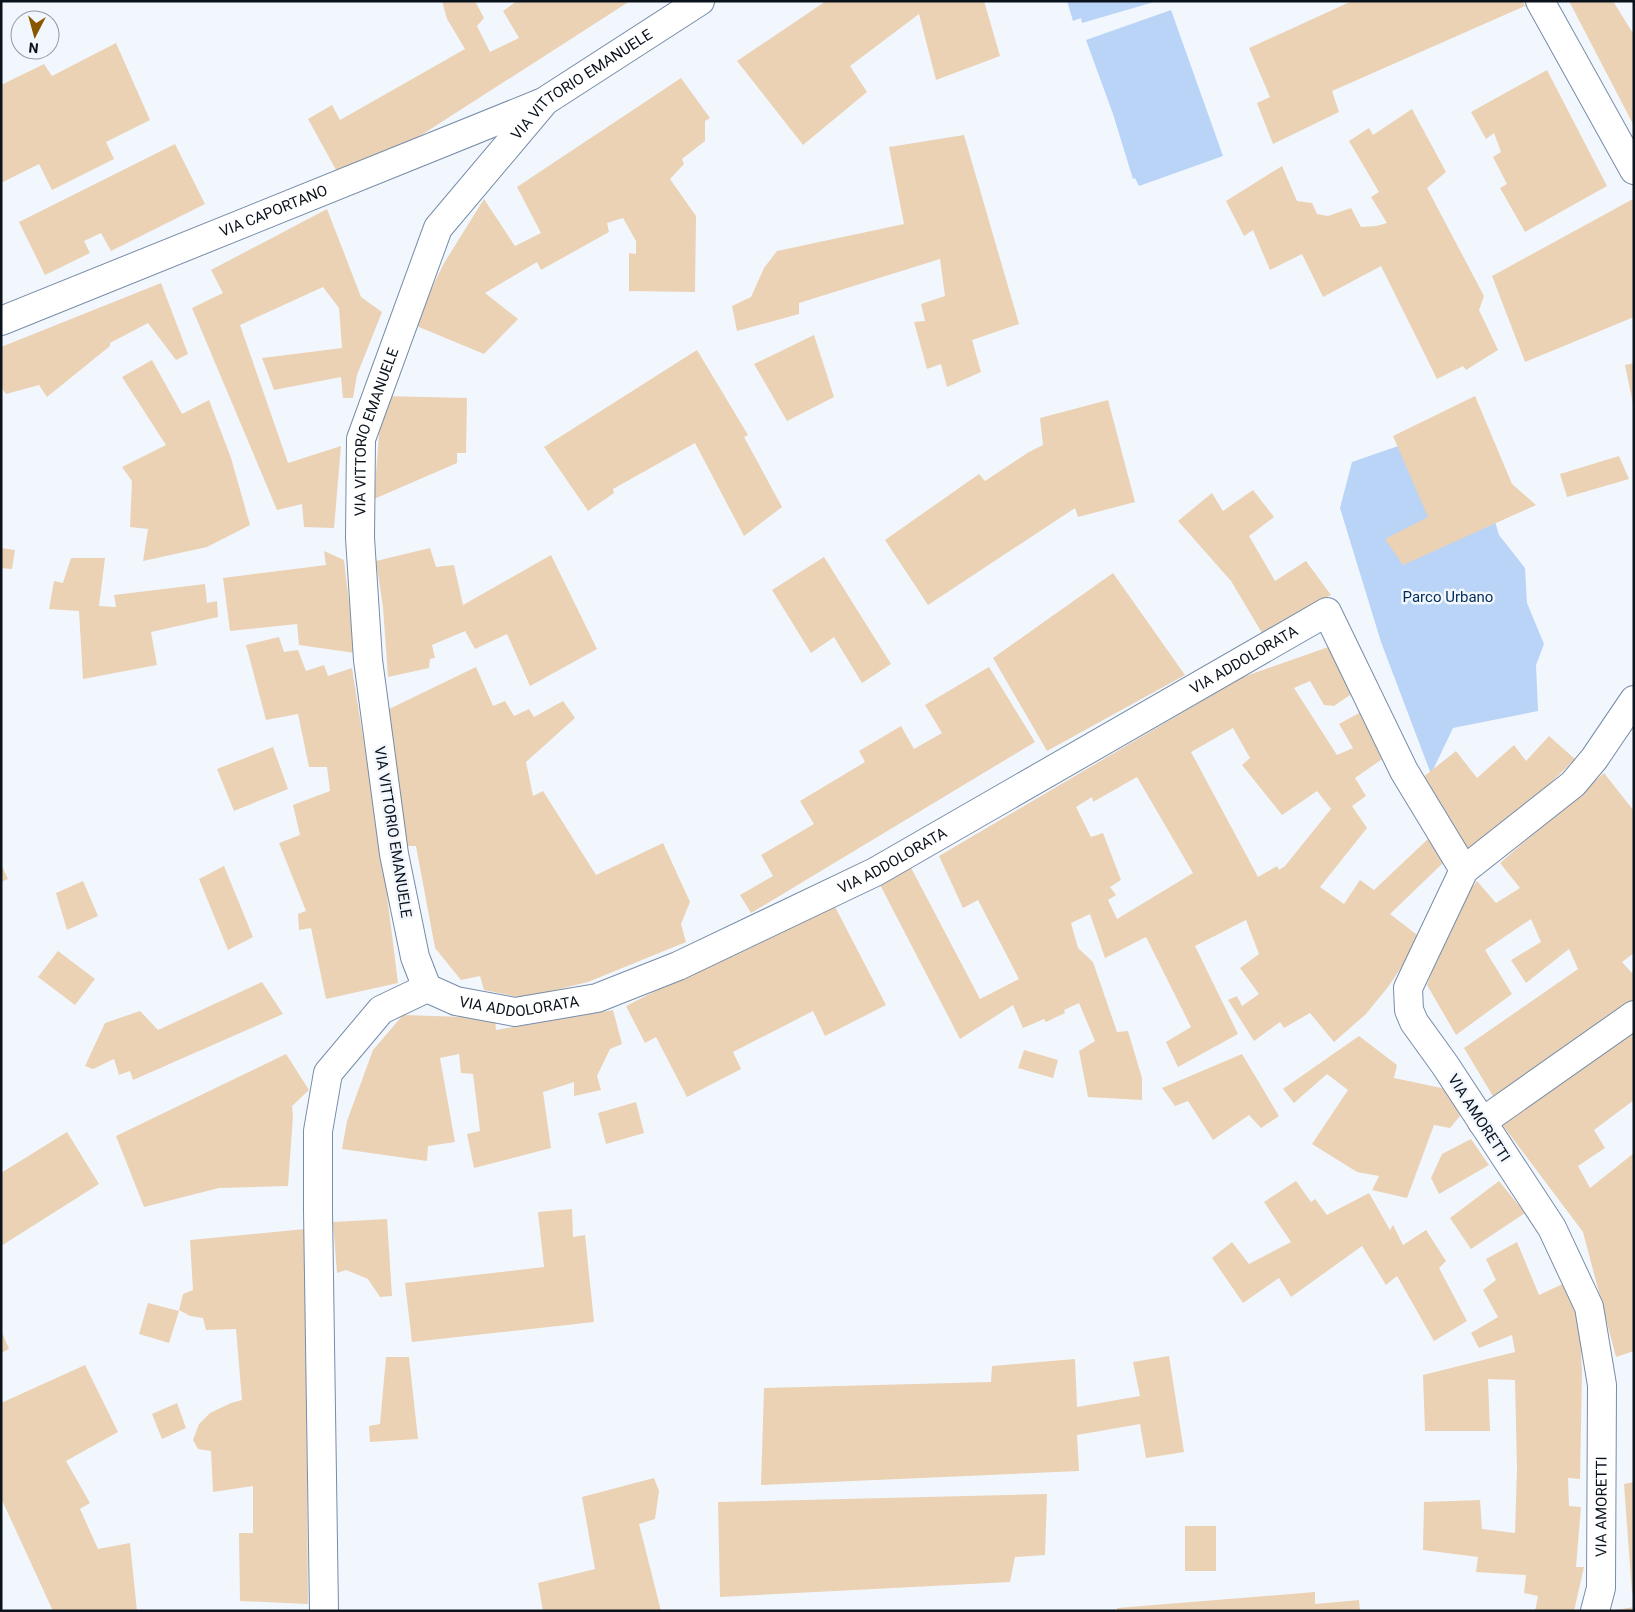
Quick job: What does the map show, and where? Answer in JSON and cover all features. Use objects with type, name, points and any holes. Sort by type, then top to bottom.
[{"type":"street","name":"VIA VITTORIO EMANUELE","points":[[427,988],[415,957],[394,854],[368,660],[360,538],[361,439],[438,228],[545,101],[700,1]]},
{"type":"street","points":[[1540,1],[1634,170]]},
{"type":"street","name":"VIA CAPORTANO","points":[[1,321],[545,101]]},
{"type":"street","name":"VIA ADDOLORATA","points":[[427,988],[456,1001],[515,1012],[597,998],[678,966],[875,872],[1327,612],[1404,771],[1464,870]]},
{"type":"street","name":"VIA AMORETTI","points":[[1596,1611],[1601,1588],[1602,1385],[1589,1307],[1552,1228],[1414,1022],[1409,1010],[1408,988],[1464,870],[1573,784],[1594,759],[1634,700]]},
{"type":"street","points":[[324,1611],[318,1131],[328,1073],[381,1010],[427,988]]},
{"type":"street","points":[[1482,1122],[1634,1015]]},
{"type":"green space","points":[[1067,1],[1154,2],[1082,23],[1081,18],[1073,21]]},
{"type":"green space","points":[[1171,10],[1223,156],[1139,186],[1135,178],[1133,179],[1113,114],[1086,40]]},
{"type":"green space","name":"Parco Urbano","points":[[1479,418],[1479,468],[1499,535],[1525,568],[1527,603],[1544,644],[1536,665],[1538,711],[1453,728],[1431,774],[1381,642],[1340,508],[1352,462]]},
{"type":"building","points":[[442,1],[475,1],[484,18],[477,26],[490,52],[519,38],[503,11],[517,1],[630,1],[423,134],[341,179],[308,119],[332,105],[340,120],[465,49],[447,19]]},
{"type":"building","points":[[826,1],[984,1],[1000,56],[936,80],[919,14],[850,66],[867,92],[803,145],[737,61]]},
{"type":"building","points":[[1352,1],[1523,1],[1525,6],[1332,91],[1339,112],[1273,144],[1257,103],[1270,97],[1249,48]]},
{"type":"building","points":[[1569,1],[1613,1],[1634,35],[1634,126]]},
{"type":"building","points":[[116,43],[150,120],[106,142],[114,159],[52,190],[39,164],[1,183],[1,85],[44,64],[52,76]]},
{"type":"building","points":[[1547,70],[1607,186],[1525,232],[1500,188],[1507,184],[1493,157],[1501,152],[1494,133],[1486,139],[1471,112]]},
{"type":"building","points":[[681,78],[710,118],[705,121],[705,141],[682,159],[684,164],[670,179],[696,216],[695,292],[629,291],[629,253],[636,254],[636,241],[623,218],[607,223],[609,232],[541,270],[537,262],[485,293],[518,319],[484,354],[414,325],[444,263],[484,199],[515,246],[541,233],[517,187]]},
{"type":"building","points":[[1412,109],[1446,172],[1427,188],[1484,296],[1479,310],[1498,350],[1466,370],[1463,366],[1437,379],[1381,266],[1323,297],[1302,254],[1270,270],[1253,230],[1244,236],[1226,201],[1282,166],[1297,201],[1312,203],[1317,214],[1328,216],[1351,208],[1361,227],[1387,223],[1371,197],[1379,192],[1349,141],[1369,128],[1373,135]]},
{"type":"building","points":[[964,135],[1019,324],[972,340],[981,372],[947,387],[941,364],[927,369],[914,322],[925,321],[921,304],[945,296],[940,259],[799,303],[799,314],[737,331],[732,306],[751,297],[764,268],[777,251],[904,224],[889,147]]},
{"type":"building","points":[[175,144],[205,204],[111,251],[101,233],[84,241],[90,253],[45,275],[19,222]]},
{"type":"building","points":[[1633,199],[1634,317],[1525,362],[1492,276]]},
{"type":"building","points":[[327,209],[361,297],[382,312],[357,375],[353,398],[343,398],[341,377],[274,390],[262,358],[342,348],[339,308],[323,287],[240,325],[288,463],[341,446],[334,528],[304,527],[302,504],[277,510],[192,308],[223,293],[211,270]]},
{"type":"building","points":[[161,283],[188,354],[176,360],[148,323],[110,343],[110,346],[47,397],[39,385],[6,394],[1,387],[1,347]]},
{"type":"building","points":[[814,335],[834,397],[787,421],[754,364]]},
{"type":"building","points":[[697,350],[748,435],[744,437],[782,507],[744,536],[695,443],[613,489],[614,493],[588,511],[544,447]]},
{"type":"building","points":[[152,360],[182,414],[209,400],[231,458],[250,525],[207,547],[143,561],[148,529],[130,527],[132,481],[122,467],[166,445],[122,377]]},
{"type":"building","points":[[1634,363],[1634,404],[1633,404],[1625,365]]},
{"type":"building","points":[[382,396],[467,398],[466,453],[457,453],[457,463],[374,499]]},
{"type":"building","points":[[1475,396],[1512,484],[1536,505],[1403,565],[1385,539],[1428,517],[1393,436]]},
{"type":"building","points":[[1108,400],[1135,502],[1078,517],[1075,508],[928,605],[885,540],[979,474],[985,481],[1043,445],[1040,418]]},
{"type":"building","points":[[1619,456],[1629,479],[1567,497],[1560,474]]},
{"type":"building","points":[[1253,490],[1274,517],[1249,536],[1275,581],[1306,561],[1331,595],[1262,633],[1231,581],[1178,521],[1212,493],[1223,511]]},
{"type":"building","points":[[1,548],[15,550],[12,569],[1,568]]},
{"type":"building","points":[[430,548],[436,567],[454,565],[463,605],[551,555],[597,649],[530,686],[507,634],[475,649],[465,631],[432,645],[435,658],[430,659],[429,668],[388,677],[383,607],[376,561]]},
{"type":"building","points":[[324,551],[344,560],[355,653],[299,645],[297,624],[230,631],[223,578],[326,565]]},
{"type":"building","points":[[824,557],[891,664],[862,683],[834,637],[811,653],[772,590]]},
{"type":"building","points":[[71,558],[105,558],[99,606],[116,607],[114,595],[205,584],[207,603],[217,601],[218,617],[151,632],[157,665],[83,679],[79,611],[49,609],[54,581],[63,583]]},
{"type":"building","points":[[1113,573],[1185,675],[1047,751],[993,658]]},
{"type":"building","points":[[279,637],[284,652],[298,650],[306,671],[324,665],[328,676],[352,668],[383,863],[398,983],[326,999],[311,928],[299,930],[298,914],[306,911],[279,843],[300,835],[293,805],[330,791],[327,767],[309,767],[298,714],[266,720],[246,645]]},
{"type":"building","points":[[1334,645],[1356,691],[1334,706],[1324,705],[1310,681],[1294,688],[1337,755],[1353,748],[1339,724],[1368,708],[1391,753],[1355,778],[1366,796],[1352,806],[1367,828],[1320,887],[1344,904],[1360,880],[1374,890],[1429,838],[1444,862],[1390,914],[1421,938],[1388,987],[1366,1014],[1334,1042],[1310,1013],[1284,1028],[1280,1022],[1254,1041],[1228,1000],[1237,996],[1242,1006],[1259,994],[1240,968],[1259,954],[1246,920],[1195,946],[1238,1034],[1178,1067],[1166,1042],[1191,1027],[1146,937],[1105,958],[1090,914],[1071,923],[1078,948],[1093,962],[1117,1032],[1128,1031],[1142,1078],[1142,1100],[1088,1097],[1079,1051],[1095,1041],[1079,1003],[1064,1010],[1065,1013],[1046,1022],[1044,1019],[1023,1028],[1013,1005],[960,1039],[877,879],[908,862],[980,999],[1019,979],[978,900],[963,908],[939,856],[1243,677]],"holes":[[[1233,728],[1250,758],[1242,765],[1282,815],[1317,791],[1331,809],[1285,866],[1279,870],[1277,866],[1258,877],[1191,752]],[[1137,777],[1193,873],[1117,919],[1108,900],[1116,895],[1110,887],[1121,880],[1103,833],[1091,837],[1076,807],[1092,797],[1093,802]]]},
{"type":"building","points":[[476,667],[493,706],[505,701],[514,716],[529,709],[534,717],[563,701],[575,718],[526,762],[533,796],[543,791],[596,875],[663,843],[690,902],[681,924],[686,942],[588,982],[523,998],[484,990],[480,976],[461,980],[435,948],[416,846],[403,846],[387,710]]},
{"type":"building","points":[[989,667],[1035,742],[751,913],[740,895],[773,876],[761,855],[814,824],[800,801],[865,762],[859,751],[901,726],[914,749],[942,733],[925,705]]},
{"type":"building","points":[[1549,736],[1575,759],[1515,818],[1470,854],[1422,778],[1456,751],[1477,778],[1514,745],[1526,761]]},
{"type":"building","points":[[273,747],[288,789],[234,811],[217,769]]},
{"type":"building","points":[[1604,773],[1634,811],[1634,953],[1622,962],[1632,973],[1634,971],[1634,1002],[1497,1103],[1464,1048],[1578,969],[1569,949],[1526,983],[1511,960],[1541,942],[1531,919],[1485,950],[1512,994],[1456,1035],[1427,985],[1455,909],[1477,881],[1496,903],[1520,888],[1500,863]]},
{"type":"building","points":[[1,864],[8,879],[1,882]]},
{"type":"building","points":[[224,866],[253,937],[228,950],[199,879]]},
{"type":"building","points":[[83,881],[98,916],[67,930],[56,893]]},
{"type":"building","points":[[832,901],[886,1005],[825,1036],[813,1011],[733,1052],[741,1069],[687,1097],[656,1037],[645,1043],[626,1006]]},
{"type":"building","points":[[58,951],[95,979],[75,1005],[38,977]]},
{"type":"building","points":[[262,982],[283,1014],[133,1080],[130,1071],[119,1075],[114,1059],[93,1069],[85,1066],[105,1023],[140,1011],[158,1030]]},
{"type":"building","points":[[613,1010],[622,1044],[610,1049],[597,1076],[601,1090],[574,1096],[574,1082],[543,1092],[551,1148],[474,1168],[467,1134],[480,1131],[473,1074],[461,1073],[459,1054],[440,1058],[455,1142],[428,1146],[427,1161],[342,1149],[347,1121],[373,1050],[403,1015],[495,1018],[496,1030]]},
{"type":"building","points":[[1634,1020],[1634,1100],[1594,1130],[1605,1148],[1578,1166],[1590,1188],[1634,1153],[1634,1351],[1616,1357],[1583,1232],[1498,1119]]},
{"type":"building","points":[[1359,1036],[1397,1065],[1394,1078],[1446,1089],[1460,1116],[1450,1128],[1434,1125],[1407,1198],[1372,1190],[1379,1176],[1357,1172],[1312,1144],[1348,1090],[1327,1074],[1294,1103],[1283,1089]]},
{"type":"building","points":[[1024,1050],[1058,1060],[1053,1078],[1018,1068]]},
{"type":"building","points":[[286,1054],[309,1090],[292,1106],[288,1186],[219,1188],[144,1207],[116,1136]]},
{"type":"building","points":[[1242,1054],[1279,1116],[1261,1128],[1249,1115],[1213,1140],[1188,1101],[1175,1106],[1162,1088]]},
{"type":"building","points":[[636,1102],[644,1133],[606,1144],[598,1113]]},
{"type":"building","points":[[67,1132],[99,1184],[1,1246],[1,1173]]},
{"type":"building","points":[[1471,1139],[1489,1165],[1439,1194],[1431,1178],[1442,1154]]},
{"type":"building","points":[[1296,1181],[1311,1202],[1315,1199],[1327,1215],[1369,1193],[1390,1230],[1393,1225],[1403,1245],[1426,1230],[1446,1261],[1439,1268],[1467,1321],[1434,1341],[1397,1276],[1386,1285],[1362,1246],[1291,1297],[1279,1278],[1243,1303],[1212,1258],[1232,1242],[1249,1264],[1291,1242],[1264,1202]]},
{"type":"building","points":[[1499,1181],[1525,1213],[1471,1249],[1450,1218]]},
{"type":"building","points":[[572,1209],[573,1237],[585,1235],[594,1322],[412,1342],[405,1283],[544,1267],[538,1212]]},
{"type":"building","points":[[387,1219],[392,1296],[380,1297],[368,1279],[346,1270],[337,1273],[333,1222]]},
{"type":"building","points":[[305,1229],[308,1604],[240,1601],[239,1533],[253,1533],[253,1486],[213,1492],[211,1451],[198,1449],[193,1440],[199,1424],[210,1413],[242,1400],[236,1329],[206,1330],[203,1318],[190,1316],[179,1310],[183,1294],[193,1290],[190,1240]]},
{"type":"building","points":[[1517,1242],[1539,1295],[1569,1281],[1580,1328],[1582,1373],[1580,1479],[1568,1478],[1569,1506],[1581,1507],[1576,1567],[1584,1567],[1574,1611],[1535,1611],[1538,1596],[1524,1593],[1526,1575],[1476,1572],[1478,1557],[1423,1550],[1424,1502],[1480,1500],[1482,1529],[1515,1533],[1517,1469],[1515,1380],[1488,1379],[1490,1431],[1425,1431],[1423,1375],[1515,1352],[1512,1335],[1479,1348],[1471,1333],[1498,1317],[1483,1290],[1496,1280],[1486,1259]]},
{"type":"building","points":[[148,1303],[179,1311],[169,1343],[139,1334]]},
{"type":"building","points":[[1,1330],[9,1349],[1,1353]]},
{"type":"building","points":[[1169,1356],[1184,1452],[1146,1458],[1140,1424],[1077,1435],[1079,1471],[761,1485],[764,1388],[991,1382],[992,1366],[1075,1359],[1077,1407],[1140,1396],[1133,1362]]},
{"type":"building","points":[[386,1357],[409,1357],[418,1439],[370,1442],[369,1426],[380,1424]]},
{"type":"building","points":[[85,1365],[118,1432],[66,1461],[90,1503],[80,1509],[98,1549],[130,1543],[137,1611],[53,1611],[1,1498],[1,1403]]},
{"type":"building","points":[[177,1403],[186,1428],[162,1439],[152,1414]]},
{"type":"building","points":[[654,1478],[659,1491],[655,1519],[639,1524],[661,1611],[543,1611],[538,1583],[595,1569],[582,1497]]},
{"type":"building","points":[[1634,1482],[1634,1593],[1632,1593],[1624,1484]]},
{"type":"building","points":[[1047,1494],[1045,1555],[1015,1557],[1010,1582],[720,1597],[718,1502]]},
{"type":"building","points":[[1185,1526],[1216,1526],[1216,1571],[1185,1571]]},
{"type":"building","points":[[1315,1592],[1315,1604],[1359,1600],[1360,1611],[1117,1611],[1117,1608]]},
{"type":"building","points":[[1634,1607],[1634,1611],[1616,1611],[1616,1610]]}]
